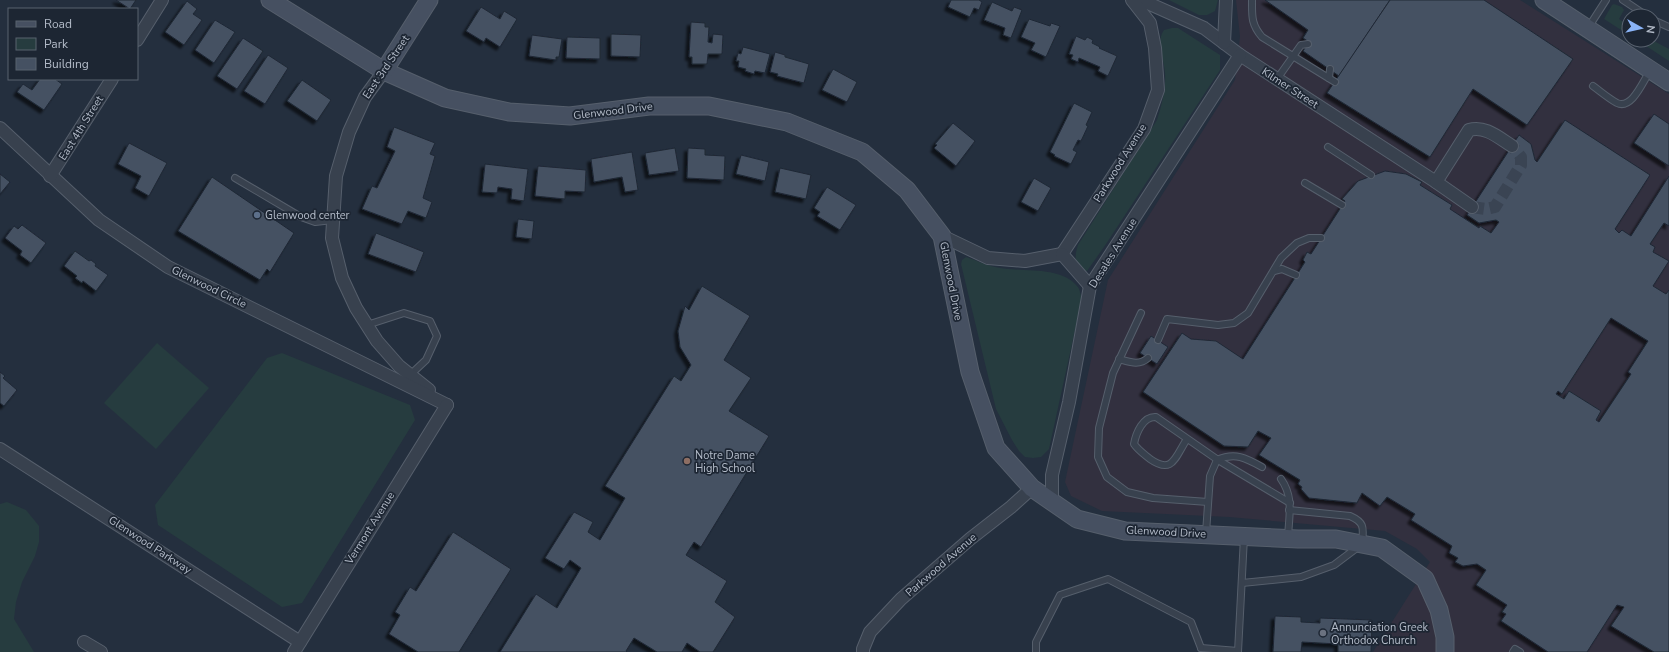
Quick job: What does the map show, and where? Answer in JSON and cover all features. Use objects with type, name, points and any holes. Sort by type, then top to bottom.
[{"type":"street","points":[[138,38],[162,0]]},
{"type":"street","name":"Glenwood Drive","points":[[270,0],[384,71],[445,98],[509,112],[570,116],[649,106],[709,106],[787,122],[862,152],[908,190],[942,236],[970,372],[996,448],[1032,488],[1078,519],[1124,531],[1336,539],[1382,548],[1425,579],[1439,610],[1446,637],[1445,652]]},
{"type":"street","name":"East 3rd Street","points":[[429,0],[384,71],[365,96],[349,132],[336,176],[332,238],[342,278],[356,308],[377,341],[399,366],[447,404]]},
{"type":"street","name":"Parkwood Avenue","points":[[1062,254],[1144,129],[1158,90],[1155,48],[1150,23],[1132,0]]},
{"type":"street","name":"Kilmer Street","points":[[1141,0],[1204,28],[1240,55],[1472,207]]},
{"type":"street","points":[[1224,43],[1226,0]]},
{"type":"street","points":[[1544,0],[1669,82]]},
{"type":"street","name":"Desales Avenue","points":[[1052,501],[1052,475],[1069,402],[1090,286],[1240,55]]},
{"type":"street","name":"East 4th Street","points":[[50,176],[111,80]]},
{"type":"street","name":"Glenwood Circle","points":[[0,128],[50,176],[100,220],[168,267],[447,404]]},
{"type":"street","points":[[1436,182],[1469,130],[1476,128],[1484,130],[1512,146]]},
{"type":"street","points":[[942,236],[988,258],[1025,261],[1062,254],[1090,286]]},
{"type":"street","name":"Vermont Avenue","points":[[297,647],[447,404]]},
{"type":"street","name":"Glenwood Parkway","points":[[0,449],[297,647]]},
{"type":"street","name":"Parkwood Avenue","points":[[863,652],[862,649],[870,632],[901,599],[1032,488]]},
{"type":"street","points":[[84,642],[101,652]]},
{"type":"lane","points":[[1252,0],[1252,19],[1255,29],[1262,37],[1335,82]]},
{"type":"lane","points":[[1588,28],[1606,0]]},
{"type":"lane","points":[[1623,0],[1635,8]]},
{"type":"lane","points":[[1277,79],[1301,45],[1308,44]]},
{"type":"lane","points":[[1329,78],[1330,69]]},
{"type":"lane","points":[[1593,86],[1617,103],[1624,104],[1630,102],[1651,70]]},
{"type":"lane","points":[[1328,147],[1371,175]]},
{"type":"lane","points":[[235,178],[301,217],[315,222],[333,220]]},
{"type":"lane","points":[[1305,183],[1342,205]]},
{"type":"lane","points":[[1158,340],[1167,319],[1218,325],[1234,323],[1248,313],[1281,258],[1297,243],[1309,238],[1321,238]]},
{"type":"lane","points":[[1274,271],[1282,269],[1296,275]]},
{"type":"lane","points":[[367,325],[404,313],[430,320],[437,336],[426,360],[410,375]]},
{"type":"lane","points":[[1141,313],[1113,373],[1099,428],[1098,457],[1107,477],[1127,492],[1153,498],[1208,502]]},
{"type":"lane","points":[[1119,359],[1137,364],[1144,362],[1148,358]]},
{"type":"lane","points":[[1187,439],[1171,464],[1165,467],[1159,465],[1137,449],[1134,444],[1135,437],[1146,419],[1150,417],[1156,418],[1187,439],[1218,460],[1290,503]]},
{"type":"lane","points":[[1206,534],[1210,476],[1218,460],[1228,456],[1246,458],[1262,467]]},
{"type":"lane","points":[[1281,479],[1288,488],[1290,503],[1288,538]]},
{"type":"lane","points":[[1242,583],[1300,577],[1334,565],[1362,544],[1363,528],[1359,520],[1350,516],[1289,510]]},
{"type":"lane","points":[[1036,652],[1036,642],[1060,596],[1108,579],[1190,622],[1200,650],[1238,652],[1244,536]]},
{"type":"lane","points":[[1513,652],[1515,649],[1520,652]]},
{"type":"shaded area","points":[[1236,0],[1520,0],[1669,94],[1669,652],[1373,652],[1430,562],[1417,549],[1385,531],[1229,517],[1102,511],[1071,496],[1065,482],[1108,280],[1235,80],[1240,36]]},
{"type":"green space","points":[[1169,0],[1218,0],[1215,11],[1207,15],[1199,15]]},
{"type":"green space","points":[[1614,4],[1623,8],[1621,8],[1621,15],[1619,19],[1621,20],[1621,30],[1604,19]]},
{"type":"green space","points":[[1178,28],[1220,55],[1220,70],[1106,244],[1087,271],[1080,269],[1076,258],[1078,245],[1157,120],[1165,85],[1160,40],[1164,30]]},
{"type":"green space","points":[[1661,45],[1669,49],[1669,61],[1649,48],[1661,48]]},
{"type":"green space","points":[[966,257],[1005,269],[1050,272],[1060,275],[1070,279],[1077,286],[1082,298],[1049,449],[1041,457],[1025,457],[1019,451],[996,409],[961,264],[962,260]]},
{"type":"green space","points":[[157,343],[209,388],[156,449],[104,403]]},
{"type":"green space","points":[[282,353],[410,405],[415,420],[302,603],[282,607],[158,525],[155,505],[267,358]]},
{"type":"green space","points":[[7,502],[26,510],[39,526],[39,542],[35,556],[22,582],[16,602],[14,619],[34,652],[0,652],[0,504]]},
{"type":"building","points":[[116,0],[136,0],[131,8]]},
{"type":"building","points":[[951,0],[979,0],[982,2],[979,10],[974,8],[970,17],[948,7]]},
{"type":"building","points":[[1265,0],[1390,0],[1339,76],[1303,51],[1309,42],[1303,38],[1308,30]]},
{"type":"building","points":[[1390,0],[1484,0],[1573,59],[1527,125],[1473,89],[1430,157],[1327,93]]},
{"type":"building","points":[[187,1],[197,9],[193,14],[202,20],[184,45],[165,32]]},
{"type":"building","points":[[992,2],[1012,11],[1014,7],[1022,10],[1011,38],[1003,35],[1005,28],[984,20]]},
{"type":"building","points":[[481,7],[500,19],[504,11],[517,19],[500,47],[486,38],[484,42],[466,31]]},
{"type":"building","points":[[1029,19],[1050,26],[1051,23],[1060,26],[1046,57],[1031,50],[1035,43],[1021,37]]},
{"type":"building","points":[[215,20],[235,32],[214,63],[195,50]]},
{"type":"building","points":[[691,22],[705,23],[705,27],[709,27],[708,42],[712,43],[713,34],[723,35],[722,54],[708,54],[707,64],[692,64],[692,57],[689,57]]},
{"type":"building","points":[[611,34],[641,35],[640,57],[611,56]]},
{"type":"building","points":[[532,35],[562,39],[559,57],[556,57],[556,60],[529,56]]},
{"type":"building","points":[[1076,36],[1085,40],[1087,37],[1093,40],[1092,43],[1100,47],[1099,48],[1117,56],[1108,76],[1098,71],[1100,67],[1079,58],[1078,62],[1071,59],[1073,55],[1069,54]]},
{"type":"building","points":[[567,37],[600,38],[600,59],[566,58]]},
{"type":"building","points":[[243,38],[263,51],[237,89],[217,76]]},
{"type":"building","points":[[743,47],[770,54],[765,73],[755,71],[754,74],[745,71],[746,69],[738,67],[739,61],[736,61],[738,53],[741,54]]},
{"type":"building","points":[[775,52],[785,55],[785,57],[809,64],[804,83],[777,76],[778,74],[770,72]]},
{"type":"building","points":[[268,55],[288,68],[265,104],[244,91]]},
{"type":"building","points":[[833,69],[857,82],[847,102],[822,90]]},
{"type":"building","points":[[39,80],[56,80],[62,84],[44,110],[17,92],[23,84],[32,90]]},
{"type":"building","points":[[302,80],[331,100],[317,121],[287,101]]},
{"type":"building","points":[[1074,103],[1092,112],[1086,125],[1088,126],[1081,141],[1078,140],[1073,150],[1077,152],[1071,164],[1054,156],[1055,155],[1050,152]]},
{"type":"building","points":[[1654,114],[1669,124],[1669,166],[1634,143]]},
{"type":"building","points":[[1565,120],[1650,175],[1615,229],[1619,233],[1622,230],[1631,236],[1669,176],[1669,226],[1664,223],[1650,244],[1655,247],[1653,252],[1669,261],[1653,286],[1666,294],[1669,290],[1669,652],[1654,652],[1611,626],[1624,607],[1617,605],[1587,652],[1548,652],[1501,621],[1506,614],[1502,612],[1507,605],[1476,585],[1486,570],[1477,564],[1463,566],[1455,562],[1458,558],[1449,553],[1452,546],[1411,520],[1415,514],[1387,497],[1380,506],[1362,493],[1357,503],[1309,498],[1301,489],[1302,487],[1298,484],[1300,480],[1259,455],[1271,438],[1258,431],[1248,447],[1224,446],[1143,392],[1182,333],[1191,339],[1216,341],[1243,359],[1305,262],[1303,260],[1307,252],[1311,254],[1345,201],[1342,199],[1358,181],[1385,171],[1406,174],[1422,182],[1420,185],[1452,205],[1450,209],[1479,228],[1480,226],[1491,233],[1499,222],[1496,220],[1479,223],[1467,215],[1519,135],[1531,144],[1535,160],[1537,162]],"holes":[[[1611,318],[1648,341],[1628,372],[1631,374],[1599,422],[1596,420],[1601,411],[1569,391],[1564,399],[1556,394],[1558,391],[1562,394]]]},
{"type":"building","points":[[953,123],[975,141],[956,166],[934,148],[937,145],[935,144]]},
{"type":"building","points":[[394,127],[435,143],[430,154],[435,156],[423,198],[432,202],[426,218],[408,211],[402,224],[362,209],[372,186],[377,188],[395,151],[387,147]]},
{"type":"building","points":[[129,143],[167,163],[149,196],[135,188],[141,176],[118,164]]},
{"type":"building","points":[[675,148],[679,171],[649,175],[645,153]]},
{"type":"building","points":[[688,148],[705,149],[705,155],[725,156],[724,180],[687,178]]},
{"type":"building","points":[[632,152],[638,190],[625,192],[622,177],[594,182],[591,159]]},
{"type":"building","points":[[741,155],[769,162],[765,181],[736,174]]},
{"type":"building","points":[[485,164],[528,169],[524,201],[511,199],[512,189],[498,187],[497,193],[482,192]]},
{"type":"building","points":[[538,166],[586,170],[585,192],[565,191],[565,199],[535,196]]},
{"type":"building","points":[[780,168],[811,175],[806,199],[775,192]]},
{"type":"building","points":[[0,174],[10,182],[0,194]]},
{"type":"building","points":[[212,177],[294,233],[270,272],[267,269],[260,280],[178,231]]},
{"type":"building","points":[[1034,178],[1051,188],[1038,211],[1021,202]]},
{"type":"building","points":[[827,187],[856,205],[840,230],[817,216],[820,212],[814,208]]},
{"type":"building","points":[[518,219],[534,221],[532,239],[516,237]]},
{"type":"building","points":[[22,225],[46,243],[31,263],[20,255],[22,251],[5,238],[14,226],[18,229]]},
{"type":"building","points":[[376,233],[424,252],[416,272],[368,254]]},
{"type":"building","points":[[75,251],[89,261],[91,260],[96,264],[95,266],[108,275],[96,291],[83,281],[82,283],[75,278],[77,276],[64,266]]},
{"type":"building","name":"Notre Dame High School","points":[[702,286],[750,316],[724,360],[751,378],[729,411],[769,436],[701,547],[694,542],[686,555],[727,581],[715,602],[735,617],[713,652],[700,652],[687,643],[682,652],[657,652],[634,638],[626,651],[627,652],[500,652],[536,594],[557,608],[581,568],[570,560],[564,569],[545,558],[574,512],[593,522],[588,532],[600,540],[625,498],[605,486],[674,376],[681,381],[691,365],[680,347],[678,331],[685,306],[689,310]]},
{"type":"building","points":[[1151,336],[1168,347],[1157,364],[1140,353]]},
{"type":"building","points":[[0,372],[5,376],[3,378],[17,390],[4,406],[0,403]]},
{"type":"building","points":[[453,532],[511,569],[459,652],[418,652],[389,634],[400,615],[395,612],[410,587],[416,591]]},
{"type":"building","name":"Annunciation Greek Orthodox Church","points":[[1275,616],[1301,617],[1301,622],[1320,623],[1320,618],[1372,620],[1371,652],[1338,652],[1338,644],[1302,642],[1301,652],[1273,652]]},
{"type":"tunnel","points":[[1472,207],[1486,209],[1495,207],[1521,165],[1521,157],[1512,146]]},
{"type":"place","name":"Glenwood center","points":[[257,215]]},
{"type":"place","name":"Notre Dame High School","points":[[687,461]]},
{"type":"place","name":"Annunciation Greek Orthodox Church","points":[[1323,633]]}]
